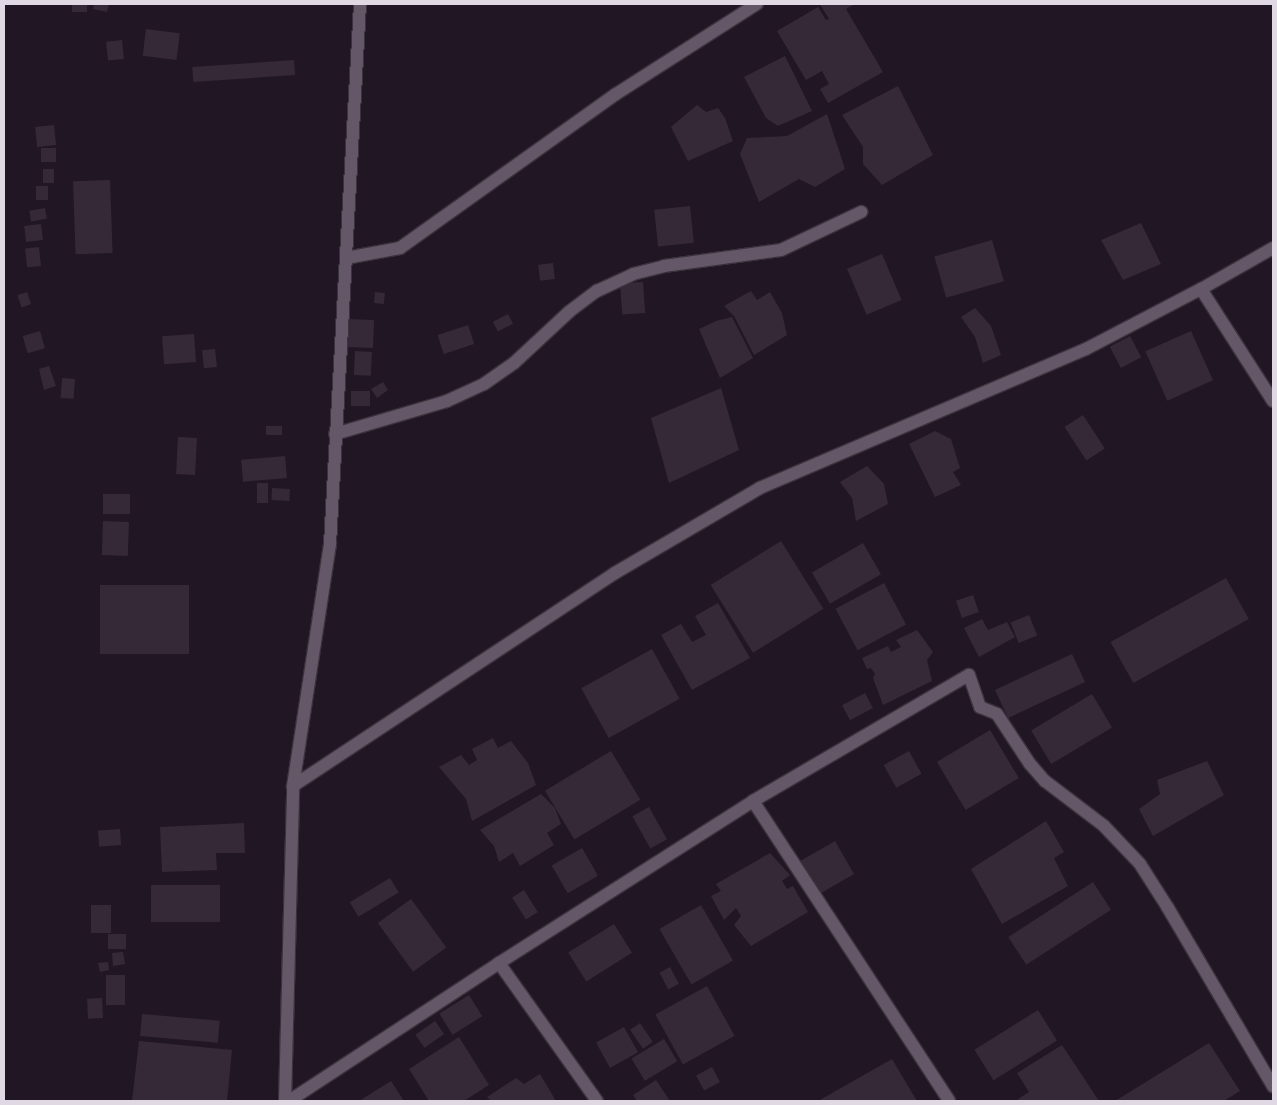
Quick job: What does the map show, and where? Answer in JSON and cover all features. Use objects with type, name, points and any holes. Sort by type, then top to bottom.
[{"type":"street","points":[[285,1101],[293,786],[330,544],[360,4]]},
{"type":"street","points":[[346,258],[400,248],[616,94],[757,4]]},
{"type":"street","points":[[335,434],[447,401],[484,384],[514,363],[577,306],[597,291],[633,274],[664,266],[781,250],[861,212]]},
{"type":"street","points":[[293,786],[615,573],[760,488],[1086,349],[1201,290],[1273,248]]},
{"type":"street","points":[[1201,290],[1273,401]]},
{"type":"street","points":[[289,1101],[499,963],[753,801],[969,675],[980,707],[997,714],[1030,764],[1045,781],[1104,826],[1140,864],[1273,1086]]},
{"type":"street","points":[[753,801],[949,1101]]},
{"type":"street","points":[[499,963],[597,1101]]},
{"type":"building","points":[[72,4],[87,4],[87,12],[72,12]]},
{"type":"building","points":[[94,4],[109,4],[107,12],[93,9]]},
{"type":"building","points":[[820,4],[855,4],[846,9],[883,72],[828,103],[820,89],[829,84],[822,71],[806,80],[777,31],[818,7],[826,20],[829,19]]},
{"type":"building","points":[[146,29],[180,33],[176,60],[143,56]]},
{"type":"building","points":[[122,40],[124,59],[108,61],[106,42]]},
{"type":"building","points":[[785,56],[812,111],[778,126],[766,118],[744,77]]},
{"type":"building","points":[[294,60],[295,75],[193,82],[192,67]]},
{"type":"building","points":[[898,86],[933,155],[882,185],[863,164],[863,147],[842,115]]},
{"type":"building","points":[[697,105],[706,112],[718,108],[725,118],[733,141],[688,161],[671,127]]},
{"type":"building","points":[[827,114],[845,169],[815,187],[799,179],[759,202],[740,154],[747,138],[787,136]]},
{"type":"building","points":[[54,125],[56,145],[37,147],[35,127]]},
{"type":"building","points":[[41,148],[56,148],[56,162],[41,162]]},
{"type":"building","points":[[43,169],[54,169],[54,183],[43,183]]},
{"type":"building","points":[[110,180],[113,253],[76,254],[73,181]]},
{"type":"building","points":[[36,186],[48,186],[48,200],[36,200]]},
{"type":"building","points":[[690,206],[694,243],[658,247],[654,210]]},
{"type":"building","points":[[45,208],[47,219],[31,222],[29,211]]},
{"type":"building","points":[[1141,223],[1161,264],[1123,280],[1101,240]]},
{"type":"building","points":[[41,224],[43,240],[26,242],[24,226]]},
{"type":"building","points":[[992,240],[1004,281],[946,298],[934,257]]},
{"type":"building","points":[[39,247],[41,266],[27,267],[25,248]]},
{"type":"building","points":[[882,254],[902,300],[867,315],[847,269]]},
{"type":"building","points":[[553,263],[555,279],[540,281],[538,265]]},
{"type":"building","points":[[643,282],[645,313],[622,315],[620,284]]},
{"type":"building","points":[[751,291],[757,300],[770,292],[782,313],[787,335],[754,355],[734,316],[724,306]]},
{"type":"building","points":[[27,292],[31,304],[22,307],[17,295]]},
{"type":"building","points":[[375,292],[385,293],[384,304],[374,303]]},
{"type":"building","points":[[975,308],[991,326],[1001,355],[983,363],[975,337],[961,317]]},
{"type":"building","points":[[508,314],[513,324],[498,332],[493,322]]},
{"type":"building","points":[[732,317],[753,358],[720,378],[699,329],[716,321]]},
{"type":"building","points":[[347,319],[374,320],[373,348],[346,347]]},
{"type":"building","points":[[468,325],[474,344],[444,354],[438,335]]},
{"type":"building","points":[[40,331],[45,348],[28,353],[23,336]]},
{"type":"building","points":[[1191,331],[1213,380],[1167,401],[1145,351]]},
{"type":"building","points":[[194,334],[196,362],[164,364],[162,336]]},
{"type":"building","points":[[1130,336],[1141,357],[1121,368],[1110,347]]},
{"type":"building","points":[[215,349],[217,367],[204,368],[202,350]]},
{"type":"building","points":[[355,351],[372,352],[371,376],[354,375]]},
{"type":"building","points":[[49,366],[56,386],[44,390],[39,369]]},
{"type":"building","points":[[62,378],[75,379],[74,399],[61,398]]},
{"type":"building","points":[[383,382],[388,390],[377,398],[371,389]]},
{"type":"building","points":[[721,388],[739,450],[669,483],[651,418]]},
{"type":"building","points":[[351,391],[370,391],[370,406],[351,406]]},
{"type":"building","points":[[1083,415],[1105,449],[1086,461],[1065,427]]},
{"type":"building","points":[[266,426],[282,426],[282,435],[266,435]]},
{"type":"building","points":[[935,431],[951,439],[960,468],[953,472],[961,485],[935,497],[909,444]]},
{"type":"building","points":[[178,437],[197,438],[195,475],[176,474]]},
{"type":"building","points":[[285,456],[287,478],[243,482],[241,460]]},
{"type":"building","points":[[867,466],[884,484],[888,504],[856,521],[852,498],[840,482]]},
{"type":"building","points":[[257,483],[268,483],[268,503],[257,503]]},
{"type":"building","points":[[272,488],[290,489],[289,501],[271,500]]},
{"type":"building","points":[[103,494],[130,494],[130,514],[103,514]]},
{"type":"building","points":[[103,521],[129,522],[128,556],[102,555]]},
{"type":"building","points":[[781,541],[823,609],[753,653],[711,585]]},
{"type":"building","points":[[863,543],[881,574],[830,604],[812,572]]},
{"type":"building","points":[[1226,578],[1249,619],[1133,683],[1111,642]]},
{"type":"building","points":[[884,583],[906,624],[858,650],[835,609]]},
{"type":"building","points":[[100,585],[189,585],[189,654],[100,654]]},
{"type":"building","points":[[973,595],[979,612],[962,618],[956,601]]},
{"type":"building","points":[[718,603],[750,658],[692,690],[661,635],[681,624],[692,642],[706,635],[695,616]]},
{"type":"building","points":[[1029,615],[1037,635],[1019,643],[1010,622]]},
{"type":"building","points":[[982,619],[988,630],[1007,622],[1015,637],[979,657],[964,628]]},
{"type":"building","points":[[917,630],[933,652],[927,660],[932,681],[883,705],[873,678],[875,674],[871,668],[867,669],[862,658],[888,646],[891,652],[901,647],[896,640]]},
{"type":"building","points":[[652,649],[680,699],[609,738],[581,688]]},
{"type":"building","points":[[1072,654],[1085,682],[1008,718],[995,690]]},
{"type":"building","points":[[865,693],[873,708],[850,720],[842,705]]},
{"type":"building","points":[[1092,694],[1112,727],[1051,764],[1031,731]]},
{"type":"building","points":[[990,730],[1019,778],[966,810],[937,762]]},
{"type":"building","points":[[493,738],[498,748],[511,741],[528,763],[536,785],[472,821],[466,799],[439,767],[461,755],[469,765],[477,760],[472,749]]},
{"type":"building","points":[[611,751],[640,800],[574,840],[545,791]]},
{"type":"building","points":[[909,751],[922,774],[896,788],[884,765]]},
{"type":"building","points":[[1207,761],[1224,795],[1153,836],[1139,809],[1160,794],[1157,780]]},
{"type":"building","points":[[541,794],[555,808],[561,824],[547,833],[554,845],[520,866],[513,853],[499,862],[494,846],[480,830]]},
{"type":"building","points":[[649,807],[667,839],[650,849],[632,816]]},
{"type":"building","points":[[1046,821],[1064,852],[1054,858],[1068,886],[1002,924],[971,869]]},
{"type":"building","points":[[244,823],[245,853],[216,853],[217,870],[162,872],[160,827]]},
{"type":"building","points":[[120,829],[121,845],[99,846],[98,831]]},
{"type":"building","points":[[835,841],[854,874],[818,894],[799,861]]},
{"type":"building","points":[[582,848],[598,876],[568,893],[552,866]]},
{"type":"building","points":[[770,853],[790,875],[782,881],[787,889],[793,886],[808,912],[751,946],[734,925],[741,916],[736,908],[724,920],[711,896],[721,891],[716,884]]},
{"type":"building","points":[[390,878],[399,893],[358,917],[350,902]]},
{"type":"building","points":[[1093,882],[1111,910],[1026,965],[1008,937]]},
{"type":"building","points":[[151,885],[220,885],[220,922],[151,922]]},
{"type":"building","points":[[524,890],[538,912],[526,919],[512,897]]},
{"type":"building","points":[[411,899],[446,948],[413,972],[378,923]]},
{"type":"building","points":[[91,905],[111,905],[111,933],[91,933]]},
{"type":"building","points":[[701,905],[733,960],[691,984],[659,929]]},
{"type":"building","points":[[614,924],[632,953],[586,981],[568,953]]},
{"type":"building","points":[[108,934],[126,934],[126,949],[108,949]]},
{"type":"building","points":[[123,952],[125,964],[113,966],[112,953]]},
{"type":"building","points":[[108,962],[109,970],[100,972],[98,963]]},
{"type":"building","points":[[670,967],[679,984],[668,989],[659,973]]},
{"type":"building","points":[[106,975],[125,975],[125,1005],[106,1005]]},
{"type":"building","points":[[707,986],[735,1036],[683,1064],[655,1015]]},
{"type":"building","points":[[469,995],[482,1016],[453,1035],[439,1014]]},
{"type":"building","points":[[102,998],[103,1018],[88,1019],[87,999]]},
{"type":"building","points":[[1038,1010],[1057,1041],[993,1080],[974,1050]]},
{"type":"building","points":[[142,1014],[220,1021],[218,1043],[140,1036]]},
{"type":"building","points":[[435,1021],[444,1034],[425,1048],[415,1035]]},
{"type":"building","points":[[640,1023],[653,1042],[643,1049],[630,1030]]},
{"type":"building","points":[[624,1027],[638,1052],[610,1068],[596,1043]]},
{"type":"building","points":[[459,1037],[489,1085],[464,1101],[429,1101],[409,1069]]},
{"type":"building","points":[[664,1039],[677,1061],[645,1081],[631,1059]]},
{"type":"building","points":[[139,1041],[232,1050],[227,1101],[132,1101]]},
{"type":"building","points":[[1209,1043],[1240,1091],[1224,1101],[1115,1101]]},
{"type":"building","points":[[1062,1045],[1099,1101],[1020,1101],[1018,1099],[1029,1092],[1017,1073]]},
{"type":"building","points":[[892,1059],[917,1101],[818,1101]]},
{"type":"building","points":[[712,1067],[720,1082],[704,1090],[696,1075]]},
{"type":"building","points":[[540,1074],[556,1101],[491,1101],[487,1097],[516,1078],[524,1084]]},
{"type":"building","points":[[656,1080],[670,1101],[637,1101],[633,1095]]},
{"type":"building","points":[[391,1081],[404,1101],[359,1101]]}]
